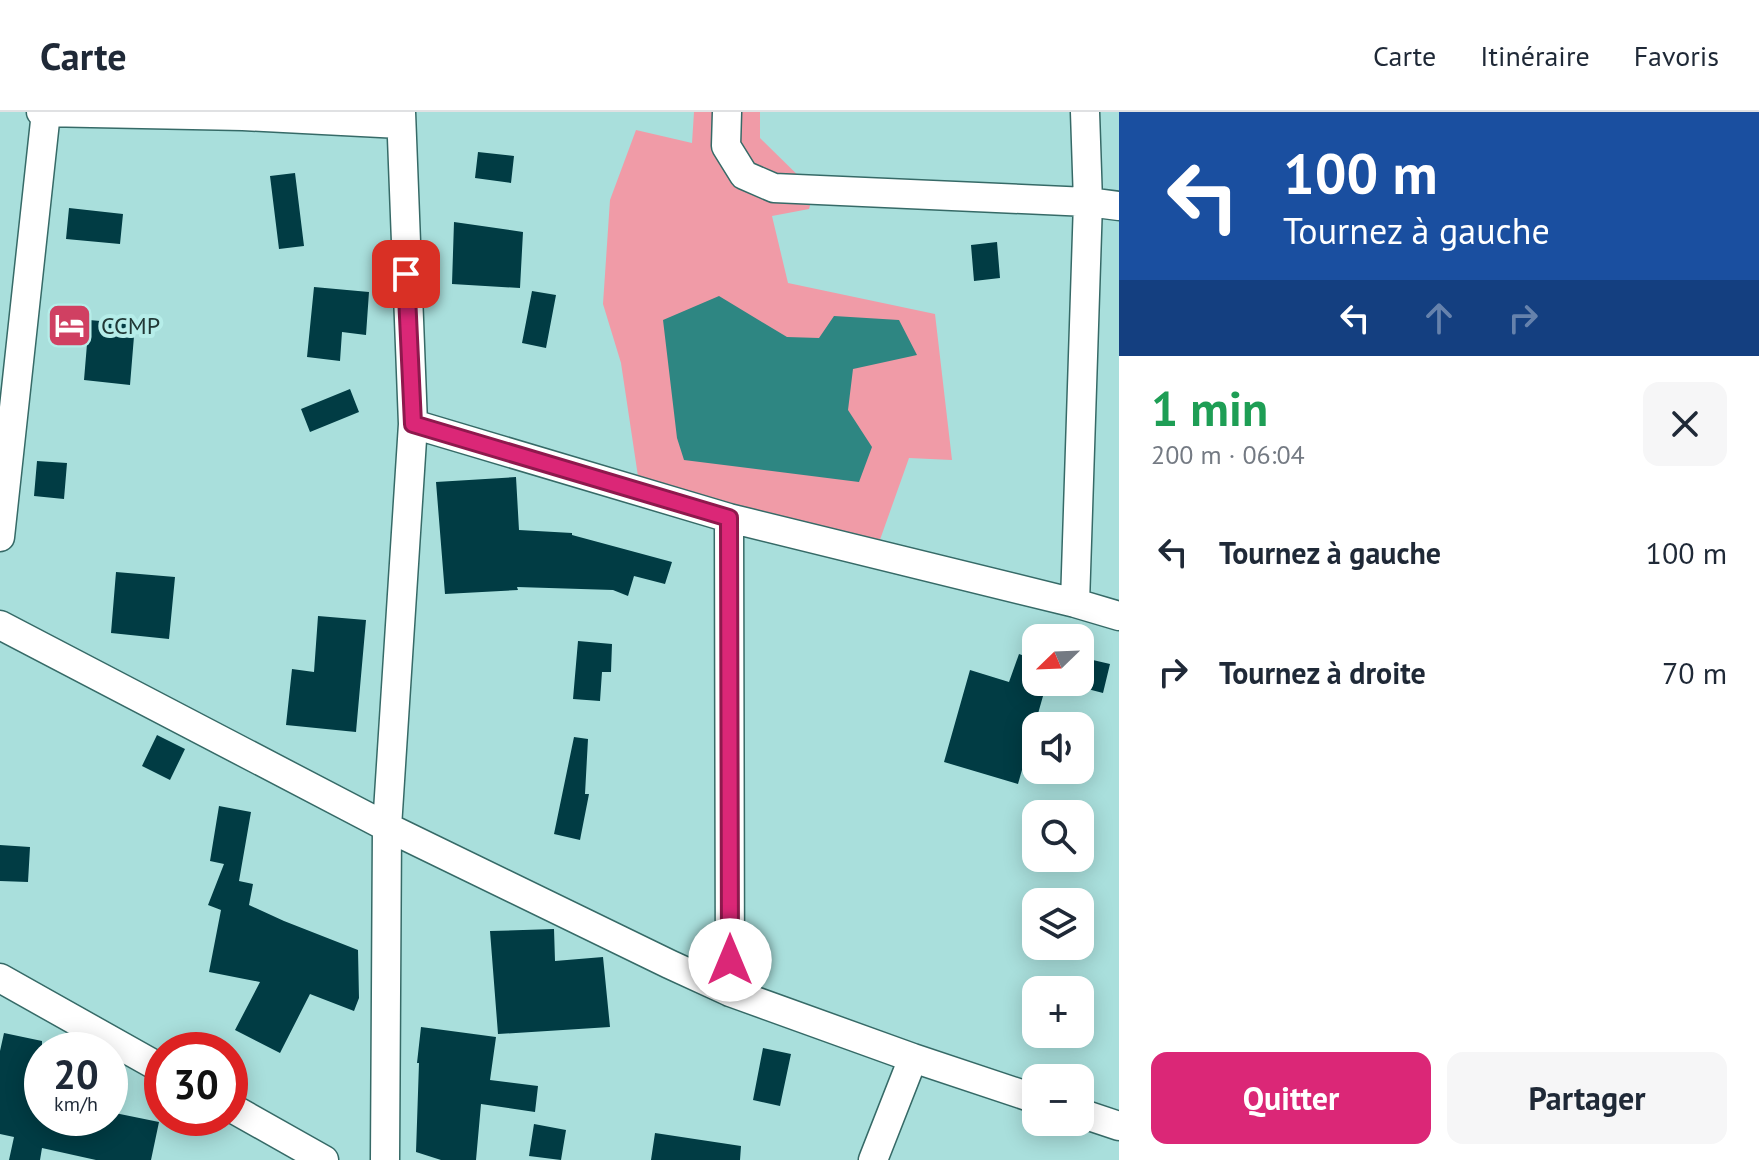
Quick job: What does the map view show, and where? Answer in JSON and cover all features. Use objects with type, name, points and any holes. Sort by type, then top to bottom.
[{"type":"street","points":[[0,537],[44,112],[401,118],[413,424],[387,827],[385,1160]]},
{"type":"street","points":[[727,112],[726,146],[744,175],[774,188],[1119,206]]},
{"type":"street","points":[[1075,603],[1088,202],[1085,112]]},
{"type":"street","points":[[413,424],[729,518],[1119,616]]},
{"type":"street","points":[[729,518],[730,992]]},
{"type":"street","points":[[0,625],[387,827],[730,992],[1022,1094]]},
{"type":"street","points":[[0,978],[144,1059]]},
{"type":"street","points":[[873,1160],[913,1058]]},
{"type":"street","points":[[248,1117],[324,1160]]},
{"type":"street","points":[[1094,1118],[1119,1126]]},
{"type":"shaded area","points":[[694,112],[760,112],[760,138],[814,191],[809,209],[772,216],[788,283],[935,314],[952,460],[909,458],[876,551],[639,483],[621,363],[603,304],[610,200],[636,130],[692,143]]},
{"type":"water","points":[[719,296],[787,337],[819,338],[834,316],[899,320],[917,355],[853,369],[848,410],[872,447],[859,482],[684,460],[677,438],[663,320]]},
{"type":"building","points":[[478,152],[514,156],[511,183],[475,178]]},
{"type":"building","points":[[295,173],[304,246],[279,249],[270,176]]},
{"type":"building","points":[[69,208],[123,214],[120,244],[66,239]]},
{"type":"building","points":[[454,222],[523,232],[520,288],[452,284]]},
{"type":"building","points":[[997,242],[1000,278],[974,281],[971,245]]},
{"type":"building","points":[[314,287],[369,292],[366,335],[342,332],[340,361],[307,357]]},
{"type":"building","points":[[532,291],[556,295],[546,348],[522,343]]},
{"type":"building","points":[[89,320],[135,324],[130,385],[84,380]]},
{"type":"building","points":[[350,389],[359,412],[310,432],[301,409]]},
{"type":"building","points":[[37,461],[67,463],[64,499],[34,496]]},
{"type":"building","points":[[516,477],[519,530],[572,533],[672,562],[665,584],[634,576],[628,596],[613,590],[517,587],[518,590],[445,594],[436,482]]},
{"type":"building","points":[[116,572],[175,577],[169,639],[111,633]]},
{"type":"building","points":[[318,616],[366,620],[356,732],[286,725],[292,669],[314,672]]},
{"type":"building","points":[[578,641],[612,644],[611,672],[602,672],[600,701],[573,699]]},
{"type":"building","points":[[1019,654],[1022,655],[1022,696],[1043,696],[1038,712],[1022,712],[1022,770],[1018,784],[944,762],[970,670],[1009,682]]},
{"type":"building","points":[[1094,660],[1110,664],[1103,693],[1094,691]]},
{"type":"building","points":[[157,735],[185,749],[170,780],[142,766]]},
{"type":"building","points":[[574,737],[588,739],[585,794],[589,794],[580,840],[554,834]]},
{"type":"building","points":[[219,806],[251,812],[239,881],[253,884],[249,905],[358,950],[359,998],[354,1011],[310,994],[280,1053],[248,1037],[248,1032],[235,1030],[260,982],[209,972],[221,910],[208,905],[224,864],[210,861]]},
{"type":"building","points":[[0,845],[30,847],[28,882],[0,881]]},
{"type":"building","points":[[554,929],[555,961],[603,957],[610,1027],[498,1034],[490,931]]},
{"type":"building","points":[[421,1027],[496,1037],[490,1080],[538,1086],[535,1112],[481,1104],[476,1160],[441,1160],[416,1152],[417,1063]]},
{"type":"building","points":[[4,1033],[24,1037],[24,1136],[128,1136],[128,1116],[144,1119],[144,1136],[156,1136],[151,1160],[96,1160],[42,1148],[40,1160],[9,1160],[14,1137],[0,1134],[0,1051]]},
{"type":"building","points":[[763,1048],[791,1054],[780,1106],[753,1100]]},
{"type":"building","points":[[534,1124],[566,1130],[561,1160],[529,1156]]},
{"type":"building","points":[[655,1133],[741,1146],[740,1160],[651,1160]]},
{"type":"place","name":"CCMP","points":[[70,325]]},
{"type":"route","points":[[406,274],[413,424],[729,518],[730,960]]}]
